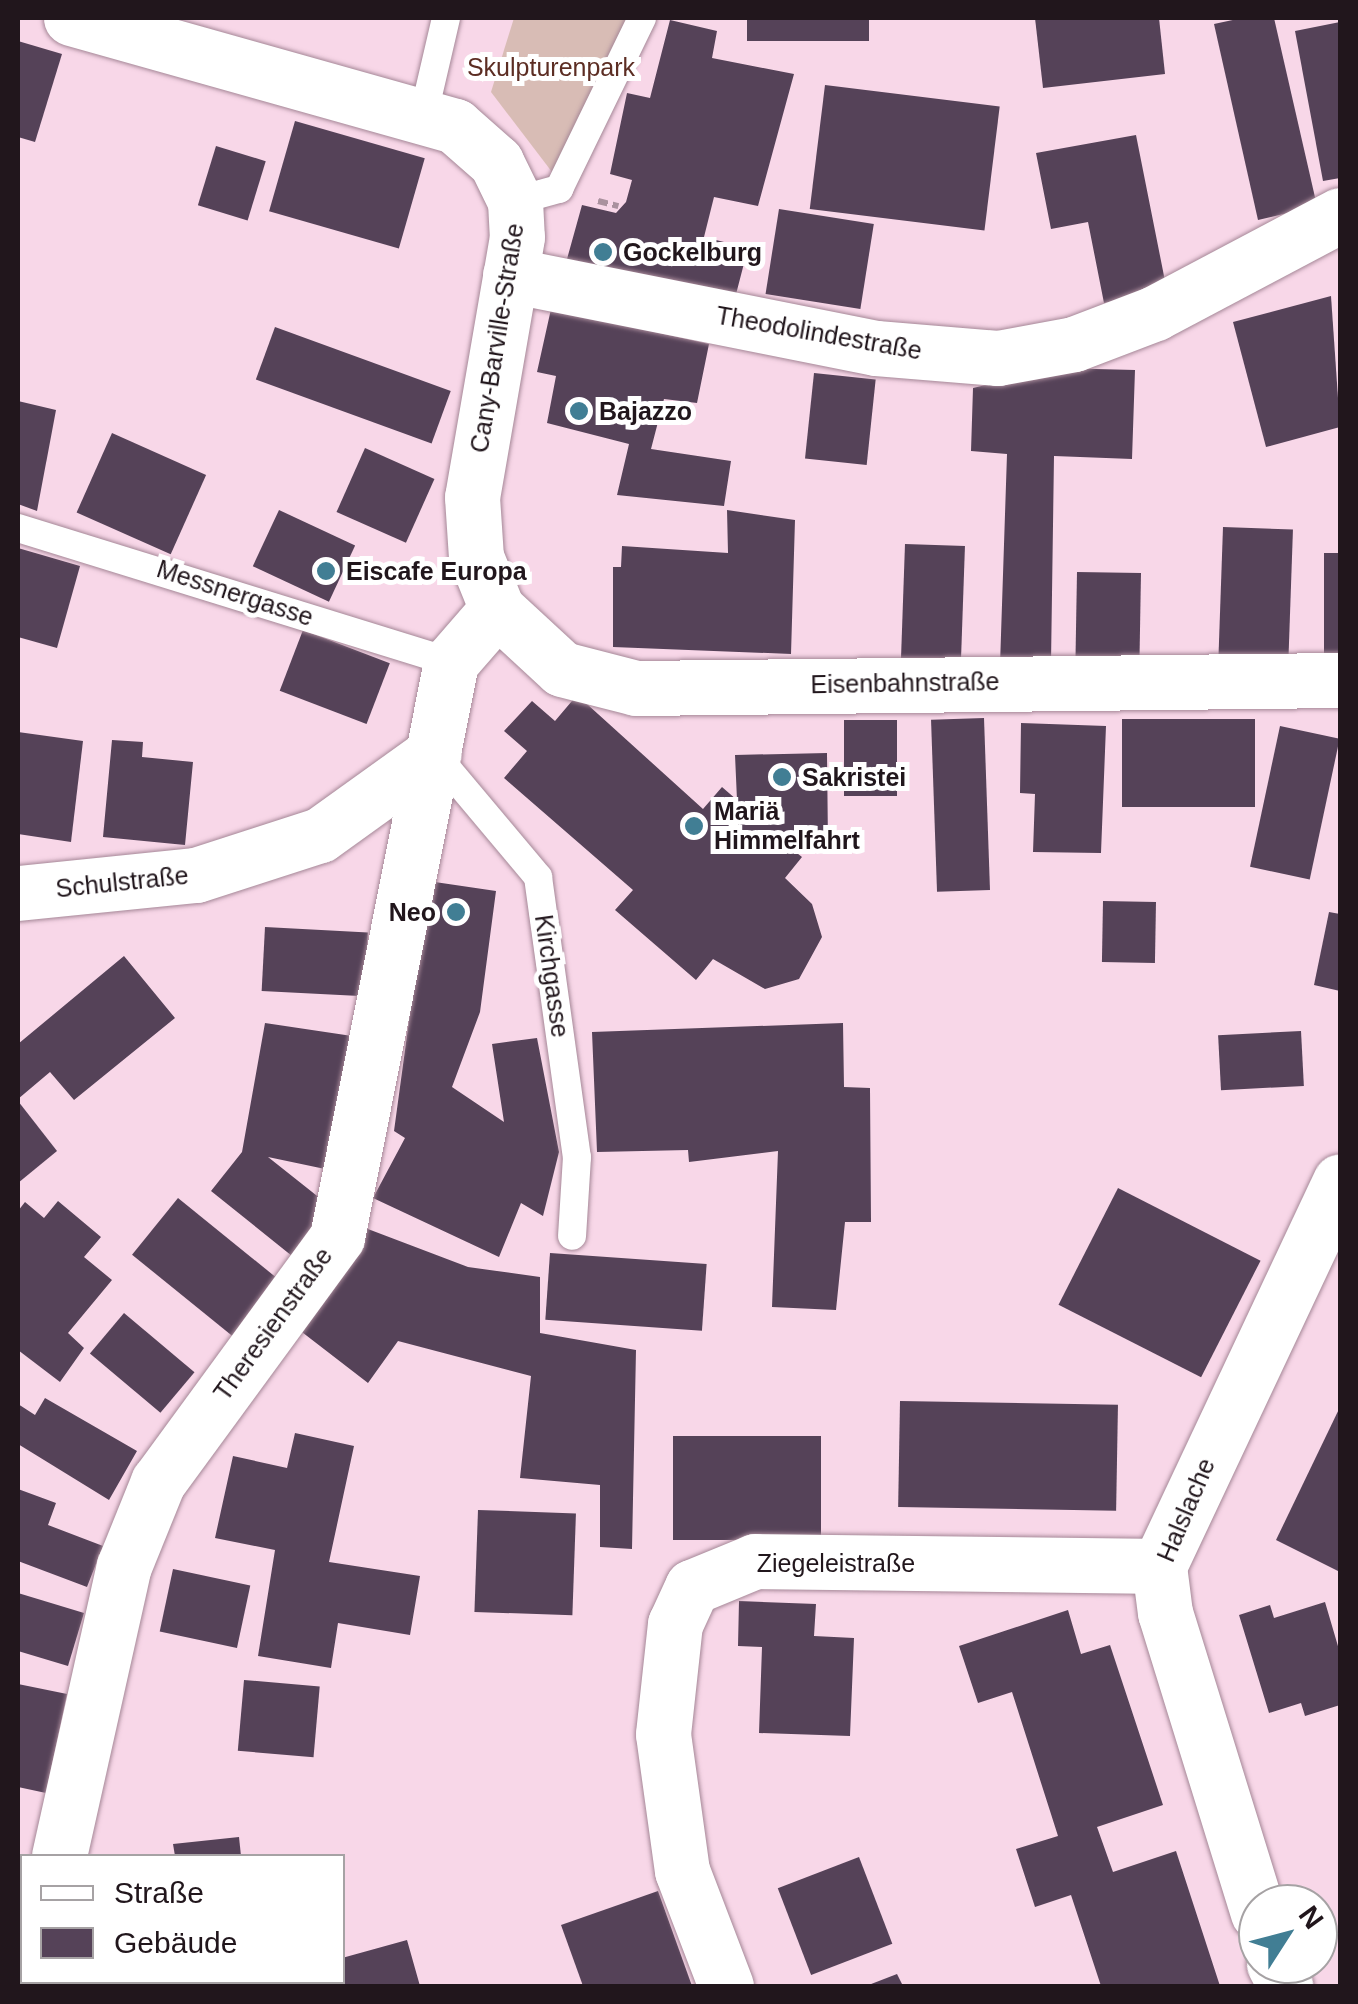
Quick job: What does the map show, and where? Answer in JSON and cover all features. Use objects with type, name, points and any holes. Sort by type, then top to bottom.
[{"type":"street","name":"Cany-Barville-Straße","points":[[71,18],[455,126],[496,162],[515,201],[510,275],[472,497],[476,557],[497,609]]},
{"type":"street","name":"Theodolindestraße","points":[[510,275],[876,348],[998,358],[1074,344],[1155,313],[1340,215]]},
{"type":"street","points":[[451,662],[497,609]]},
{"type":"street","name":"Eisenbahnstraße","points":[[497,609],[562,669],[636,688],[1340,680]]},
{"type":"street","name":"Theresienstraße","points":[[59,1854],[124,1566],[158,1482],[336,1237],[451,662]]},
{"type":"street","name":"Schulstraße","points":[[18,892],[196,875],[320,836],[434,753]]},
{"type":"street","name":"Halslache","points":[[1249,1884],[1165,1613],[1159,1566],[1340,1182]]},
{"type":"street","name":"Ziegeleistraße","points":[[726,1986],[682,1871],[665,1752],[675,1624],[692,1588],[755,1562],[1159,1566]]},
{"type":"lane","points":[[422,117],[446,18]]},
{"type":"lane","points":[[515,201],[559,189],[642,18]]},
{"type":"lane","name":"Messnergasse","points":[[18,528],[451,662]]},
{"type":"lane","name":"Kirchgasse","points":[[434,753],[538,877],[577,1157],[572,1236]]},
{"type":"green space","name":"Skulpturenpark","points":[[514,18],[632,18],[552,172],[491,92]]},
{"type":"building","points":[[747,18],[869,18],[869,41],[747,41]]},
{"type":"building","points":[[1035,18],[1159,18],[1165,74],[1043,88]]},
{"type":"building","points":[[1242,18],[1274,18],[1317,206],[1258,220],[1214,24]]},
{"type":"building","points":[[670,20],[717,31],[712,58],[794,74],[758,206],[714,197],[704,237],[748,248],[734,302],[567,259],[582,205],[616,213],[626,202],[632,180],[610,174],[627,93],[650,98]]},
{"type":"building","points":[[1340,22],[1340,178],[1323,181],[1295,31]]},
{"type":"building","points":[[18,41],[62,54],[35,142],[18,137]]},
{"type":"building","points":[[825,85],[1000,106],[984,231],[810,209]]},
{"type":"building","points":[[295,121],[425,158],[399,249],[269,211]]},
{"type":"building","points":[[1136,135],[1167,291],[1104,303],[1088,222],[1051,229],[1036,153]]},
{"type":"building","points":[[216,146],[266,161],[248,220],[198,205]]},
{"type":"building","points":[[779,209],[874,224],[860,309],[766,294]]},
{"type":"building","points":[[1331,296],[1340,427],[1266,447],[1233,322]]},
{"type":"building","points":[[551,309],[709,344],[697,403],[664,399],[651,449],[731,461],[724,506],[617,495],[629,444],[547,423],[556,376],[537,372]]},
{"type":"building","points":[[275,327],[451,391],[432,444],[256,380]]},
{"type":"building","points":[[1056,368],[1135,370],[1132,459],[1054,456],[1051,663],[1000,665],[1007,454],[971,451],[973,388]]},
{"type":"building","points":[[814,373],[876,379],[867,465],[805,459]]},
{"type":"building","points":[[18,401],[56,410],[37,511],[18,504]]},
{"type":"building","points":[[112,433],[206,475],[171,554],[77,512]]},
{"type":"building","points":[[365,448],[434,479],[406,543],[337,512]]},
{"type":"building","points":[[279,510],[355,545],[329,602],[253,566]]},
{"type":"building","points":[[727,510],[795,520],[791,654],[613,647],[613,567],[621,567],[622,546],[728,553]]},
{"type":"building","points":[[1223,527],[1293,529],[1288,657],[1219,655]]},
{"type":"building","points":[[905,544],[965,546],[961,671],[901,669]]},
{"type":"building","points":[[18,548],[80,566],[57,648],[18,637]]},
{"type":"building","points":[[1324,553],[1340,553],[1340,657],[1324,657]]},
{"type":"building","points":[[1077,572],[1141,573],[1139,663],[1075,662]]},
{"type":"building","points":[[303,630],[390,663],[367,724],[280,691]]},
{"type":"building","name":"Mariä Himmelfahrt","points":[[577,695],[703,809],[722,787],[737,800],[735,755],[827,753],[828,844],[788,846],[802,857],[785,878],[812,904],[822,937],[799,979],[765,989],[713,959],[696,980],[615,910],[633,890],[504,778],[527,751],[504,731],[532,701],[555,721]]},
{"type":"building","points":[[984,718],[990,890],[937,892],[931,720]]},
{"type":"building","points":[[1122,719],[1255,719],[1255,807],[1122,807]]},
{"type":"building","points":[[844,720],[897,720],[897,796],[844,796]]},
{"type":"building","points":[[1021,723],[1106,726],[1101,853],[1033,852],[1035,794],[1020,793]]},
{"type":"building","points":[[1280,726],[1340,739],[1310,880],[1250,867]]},
{"type":"building","points":[[18,732],[83,741],[71,842],[18,834]]},
{"type":"building","points":[[112,740],[143,742],[142,757],[193,762],[185,845],[103,837]]},
{"type":"building","points":[[428,881],[496,891],[480,1012],[452,1087],[504,1122],[492,1044],[537,1038],[559,1152],[543,1216],[521,1203],[499,1257],[373,1198],[405,1138],[394,1131]]},
{"type":"building","points":[[1103,901],[1156,902],[1155,963],[1102,962]]},
{"type":"building","points":[[1329,912],[1340,914],[1340,991],[1314,985]]},
{"type":"building","points":[[265,927],[368,932],[365,996],[262,991]]},
{"type":"building","points":[[124,956],[175,1018],[74,1100],[50,1072],[18,1099],[18,1044]]},
{"type":"building","points":[[265,1023],[352,1036],[325,1169],[268,1157],[331,1207],[292,1256],[211,1191],[242,1152]]},
{"type":"building","points":[[843,1023],[844,1087],[870,1088],[871,1222],[845,1222],[836,1310],[772,1307],[778,1151],[689,1162],[688,1150],[597,1152],[592,1032]]},
{"type":"building","points":[[1301,1031],[1304,1086],[1221,1090],[1218,1035]]},
{"type":"building","points":[[18,1101],[57,1151],[18,1183]]},
{"type":"building","points":[[1118,1188],[1261,1261],[1201,1377],[1059,1305]]},
{"type":"building","points":[[178,1198],[286,1285],[240,1342],[132,1255]]},
{"type":"building","points":[[58,1201],[101,1237],[84,1257],[112,1280],[68,1333],[84,1348],[60,1382],[18,1350],[18,1211],[25,1202],[44,1218]]},
{"type":"building","points":[[360,1226],[468,1267],[540,1277],[540,1333],[636,1350],[632,1549],[600,1547],[600,1485],[520,1478],[531,1376],[398,1341],[368,1383],[298,1329]]},
{"type":"building","points":[[550,1253],[707,1264],[702,1331],[545,1320]]},
{"type":"building","points":[[124,1313],[194,1372],[160,1413],[90,1354]]},
{"type":"building","points":[[45,1398],[137,1451],[109,1500],[18,1444],[18,1404],[35,1415]]},
{"type":"building","points":[[900,1401],[1118,1405],[1116,1511],[898,1507]]},
{"type":"building","points":[[1340,1407],[1340,1572],[1276,1540]]},
{"type":"building","points":[[295,1433],[354,1446],[329,1562],[420,1576],[410,1635],[338,1623],[331,1668],[258,1656],[275,1550],[215,1538],[233,1456],[287,1468]]},
{"type":"building","points":[[673,1436],[821,1436],[821,1540],[673,1540]]},
{"type":"building","points":[[18,1489],[56,1503],[48,1525],[103,1546],[87,1587],[18,1561]]},
{"type":"building","points":[[478,1510],[576,1513],[572,1615],[474,1612]]},
{"type":"building","points":[[173,1569],[250,1585],[237,1648],[160,1632]]},
{"type":"building","points":[[18,1593],[84,1613],[68,1666],[18,1651]]},
{"type":"building","points":[[739,1601],[816,1604],[814,1636],[854,1638],[850,1736],[759,1733],[762,1647],[738,1646]]},
{"type":"building","points":[[1325,1602],[1340,1653],[1340,1705],[1305,1716],[1301,1703],[1269,1713],[1239,1615],[1270,1605],[1274,1618]]},
{"type":"building","points":[[1068,1610],[1081,1654],[1110,1645],[1163,1805],[1097,1827],[1113,1872],[1176,1851],[1220,1986],[1101,1986],[1071,1895],[1035,1907],[1016,1849],[1058,1836],[1012,1692],[978,1703],[959,1646]]},
{"type":"building","points":[[244,1680],[320,1687],[314,1757],[238,1751]]},
{"type":"building","points":[[18,1684],[67,1694],[46,1793],[18,1787]]},
{"type":"building","points":[[239,1837],[241,1854],[175,1854],[173,1844]]},
{"type":"building","points":[[859,1857],[892,1944],[811,1975],[778,1888]]},
{"type":"building","points":[[658,1891],[692,1986],[583,1986],[561,1925]]},
{"type":"building","points":[[407,1940],[420,1986],[296,1986],[345,1984],[345,1957]]},
{"type":"building","points":[[897,1974],[903,1986],[866,1986]]},
{"type":"building","points":[[189,1984],[190,1986],[127,1985]]},
{"type":"place","name":"Gockelburg","points":[[603,252]]},
{"type":"place","name":"Bajazzo","points":[[579,411]]},
{"type":"place","name":"Eiscafe Europa","points":[[326,571]]},
{"type":"place","name":"Sakristei","points":[[782,777]]},
{"type":"place","name":"Mariä Himmelfahrt","points":[[694,826]]},
{"type":"place","name":"Neo","points":[[456,912]]}]
